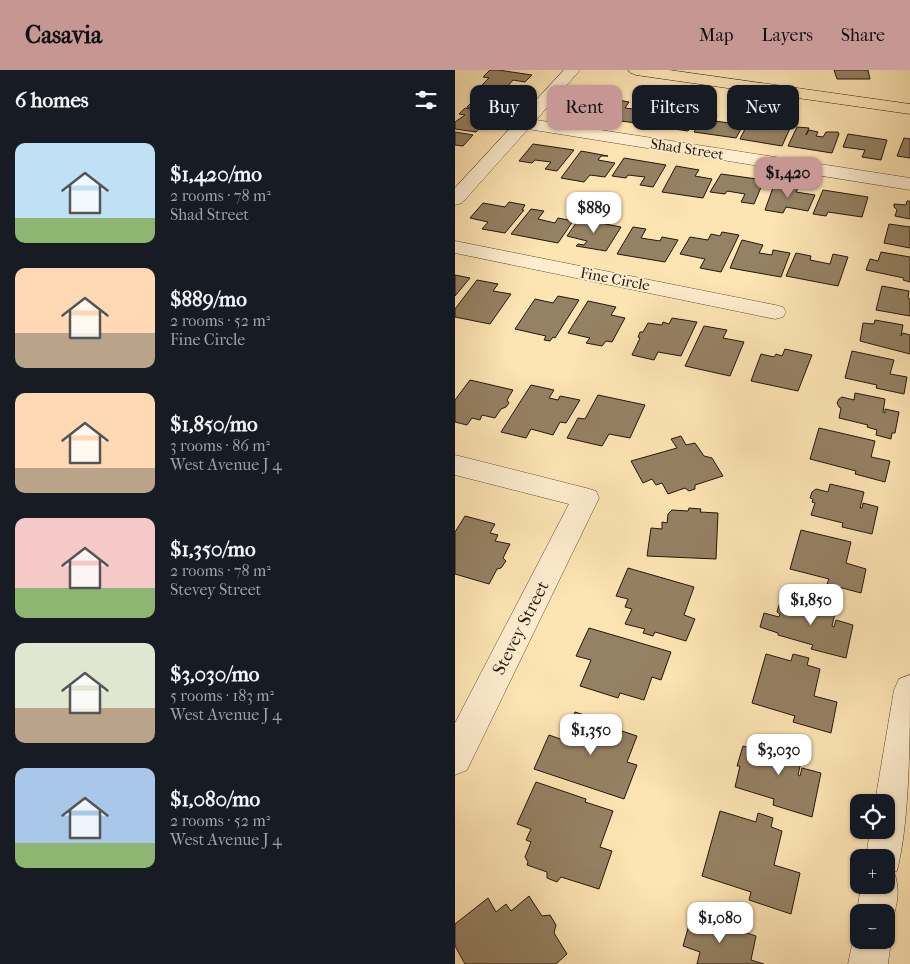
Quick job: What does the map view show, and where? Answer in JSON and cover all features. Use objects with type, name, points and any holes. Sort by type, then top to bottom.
[{"type":"main road","points":[[635,70],[910,109]]},
{"type":"street","points":[[537,109],[572,70]]},
{"type":"street","name":"Shad Street","points":[[537,125],[910,184]]},
{"type":"street","points":[[455,199],[518,130]]},
{"type":"street","name":"Fine Circle","points":[[455,247],[775,312]]},
{"type":"street","name":"Stevey Street","points":[[455,465],[586,498],[455,758]]},
{"type":"street","points":[[886,849],[910,690]]},
{"type":"street","points":[[868,964],[870,949]]},
{"type":"building","points":[[490,70],[532,75],[525,82],[513,80],[509,85],[482,85],[489,78],[483,77]]},
{"type":"building","points":[[834,70],[868,70],[870,79],[837,79]]},
{"type":"building","points":[[622,101],[629,102],[625,108],[632,109],[632,122],[622,121]]},
{"type":"building","points":[[465,108],[470,109],[470,130],[478,130],[476,132],[455,129],[455,122],[465,115],[459,114]]},
{"type":"building","points":[[717,121],[727,123],[727,130],[740,130],[736,138],[694,132],[695,130],[717,130]]},
{"type":"building","points":[[799,127],[809,128],[806,135],[809,130],[818,132],[816,136],[823,137],[826,132],[838,132],[839,134],[832,153],[788,146],[796,130],[799,130]]},
{"type":"building","points":[[744,130],[789,130],[782,146],[740,139]]},
{"type":"building","points":[[455,132],[473,135],[463,146],[455,145]]},
{"type":"building","points":[[848,134],[887,140],[881,160],[862,157],[865,150],[843,147]]},
{"type":"building","points":[[904,138],[910,139],[910,158],[897,156]]},
{"type":"building","points":[[533,144],[574,150],[557,171],[545,169],[551,162],[535,160],[532,163],[519,161]]},
{"type":"building","points":[[581,151],[608,156],[601,156],[598,160],[615,163],[605,177],[590,175],[584,182],[561,178]]},
{"type":"building","points":[[624,158],[666,165],[653,187],[640,185],[645,177],[628,175],[626,178],[612,176]]},
{"type":"building","points":[[676,166],[699,170],[695,176],[712,179],[703,198],[662,192]]},
{"type":"building","points":[[721,174],[764,180],[754,204],[741,202],[745,194],[727,191],[725,194],[710,192]]},
{"type":"building","points":[[775,182],[799,186],[796,192],[815,195],[808,211],[786,207],[783,213],[765,210]]},
{"type":"building","points":[[823,190],[868,197],[862,217],[828,212],[826,216],[813,214]]},
{"type":"building","points":[[907,201],[910,201],[910,219],[895,216],[897,210],[894,204],[906,205]]},
{"type":"building","points":[[509,202],[525,205],[522,210],[524,210],[505,233],[482,229],[488,222],[470,218],[483,203],[505,207]]},
{"type":"building","points":[[531,209],[544,211],[538,219],[555,223],[558,218],[573,221],[558,243],[511,234]]},
{"type":"building","points":[[579,219],[621,227],[606,251],[576,246],[578,244],[584,245],[587,241],[567,236]]},
{"type":"building","points":[[889,224],[910,227],[910,248],[884,243]]},
{"type":"building","points":[[633,227],[646,229],[641,238],[660,241],[662,237],[678,240],[665,262],[617,254]]},
{"type":"building","points":[[722,232],[739,235],[721,272],[700,268],[705,259],[680,254],[690,237],[708,240],[711,234],[720,236]]},
{"type":"building","points":[[742,240],[763,245],[759,253],[772,255],[773,250],[790,253],[781,277],[730,268]]},
{"type":"building","points":[[881,252],[910,257],[910,282],[903,280],[904,278],[866,270],[870,259],[878,261]]},
{"type":"building","points":[[796,253],[811,256],[810,260],[830,264],[833,254],[848,257],[838,286],[786,276]]},
{"type":"building","points":[[455,275],[470,278],[455,296]]},
{"type":"building","points":[[477,280],[498,284],[493,291],[511,294],[490,324],[455,317],[455,309]]},
{"type":"building","points":[[882,286],[909,291],[910,316],[876,310]]},
{"type":"building","points":[[558,296],[579,300],[555,338],[553,337],[550,341],[544,340],[546,336],[515,329],[535,299],[553,303]]},
{"type":"building","points":[[588,301],[616,307],[611,315],[625,318],[612,342],[606,341],[602,346],[586,343],[590,338],[568,333]]},
{"type":"building","points":[[672,318],[697,322],[681,356],[658,352],[654,360],[632,355],[640,338],[638,337],[640,332],[643,332],[648,323],[662,325],[663,322],[669,324]]},
{"type":"building","points":[[875,320],[903,325],[901,336],[903,333],[910,335],[910,354],[860,341],[863,323],[874,324]]},
{"type":"building","points":[[704,326],[727,330],[723,338],[744,342],[730,376],[685,366]]},
{"type":"building","points":[[785,349],[812,355],[798,391],[751,381],[761,354],[774,357],[776,354],[782,356]]},
{"type":"building","points":[[852,351],[894,360],[890,374],[907,377],[904,394],[876,388],[877,385],[845,378]]},
{"type":"building","points":[[470,380],[513,390],[507,400],[509,403],[501,409],[495,418],[482,415],[480,420],[472,418],[467,425],[455,422],[455,400]]},
{"type":"building","points":[[531,385],[554,390],[549,398],[558,400],[560,396],[580,400],[566,423],[560,422],[553,435],[531,429],[526,438],[501,432]]},
{"type":"building","points":[[855,393],[885,399],[883,412],[885,413],[885,409],[899,412],[895,433],[892,433],[891,439],[876,435],[877,430],[867,427],[868,425],[839,418],[841,408],[837,403],[839,399],[842,397],[854,400]]},
{"type":"building","points":[[598,395],[645,405],[630,438],[609,434],[602,446],[567,438],[578,418],[585,419]]},
{"type":"building","points":[[819,428],[875,441],[871,457],[890,461],[885,482],[855,474],[856,471],[810,459]]},
{"type":"building","points":[[681,436],[686,445],[695,443],[704,456],[712,458],[723,476],[695,485],[695,489],[689,491],[685,488],[668,494],[662,483],[656,485],[652,479],[643,483],[631,461],[677,448],[671,439]]},
{"type":"building","points":[[830,484],[864,492],[860,508],[862,508],[863,503],[878,507],[872,534],[842,527],[843,523],[811,515],[815,503],[810,498],[812,492],[816,489],[828,492]]},
{"type":"building","points":[[689,508],[701,509],[700,512],[718,513],[716,559],[647,556],[651,528],[662,529],[662,522],[667,523],[668,514],[672,510],[688,511]]},
{"type":"building","points":[[465,516],[495,524],[490,533],[498,535],[495,541],[510,544],[503,558],[506,561],[501,568],[497,569],[489,584],[455,574],[455,532]]},
{"type":"building","points":[[801,530],[851,542],[846,563],[866,569],[861,593],[827,584],[829,579],[790,569]]},
{"type":"building","points":[[628,568],[694,587],[684,615],[695,619],[686,641],[655,632],[653,636],[643,633],[645,629],[625,624],[632,609],[625,607],[628,599],[616,596]]},
{"type":"building","points":[[800,596],[837,605],[832,626],[834,627],[836,620],[853,625],[846,658],[811,649],[813,645],[778,635],[778,633],[760,627],[764,613],[779,617],[780,614],[777,612],[779,605],[784,603],[797,606]]},
{"type":"building","points":[[589,628],[671,652],[661,680],[652,677],[644,700],[620,693],[618,698],[580,686],[591,660],[576,656]]},
{"type":"building","points":[[766,654],[791,661],[793,654],[809,658],[807,665],[820,669],[814,696],[837,702],[831,733],[793,722],[795,716],[752,703]]},
{"type":"building","points":[[575,712],[614,725],[613,728],[637,736],[627,762],[637,765],[624,799],[534,769],[549,735],[563,740]]},
{"type":"building","points":[[761,737],[804,749],[798,775],[800,776],[802,768],[821,773],[812,817],[773,805],[774,799],[735,787],[740,766],[737,766],[743,746],[758,750]]},
{"type":"building","points":[[536,782],[586,799],[585,802],[613,811],[600,847],[612,851],[599,889],[561,877],[557,882],[547,878],[547,872],[527,865],[528,862],[525,857],[531,842],[526,840],[531,829],[517,824]]},
{"type":"building","points":[[720,811],[756,822],[758,813],[773,818],[771,827],[782,831],[774,865],[800,873],[791,914],[749,900],[751,892],[702,876]]},
{"type":"building","points":[[529,896],[542,916],[550,915],[556,925],[554,933],[567,954],[556,964],[465,964],[455,946],[455,924],[488,898],[496,912],[506,904],[511,911]]},
{"type":"building","points":[[691,918],[708,924],[709,921],[756,936],[751,960],[764,964],[697,964],[700,952],[683,946]]}]
